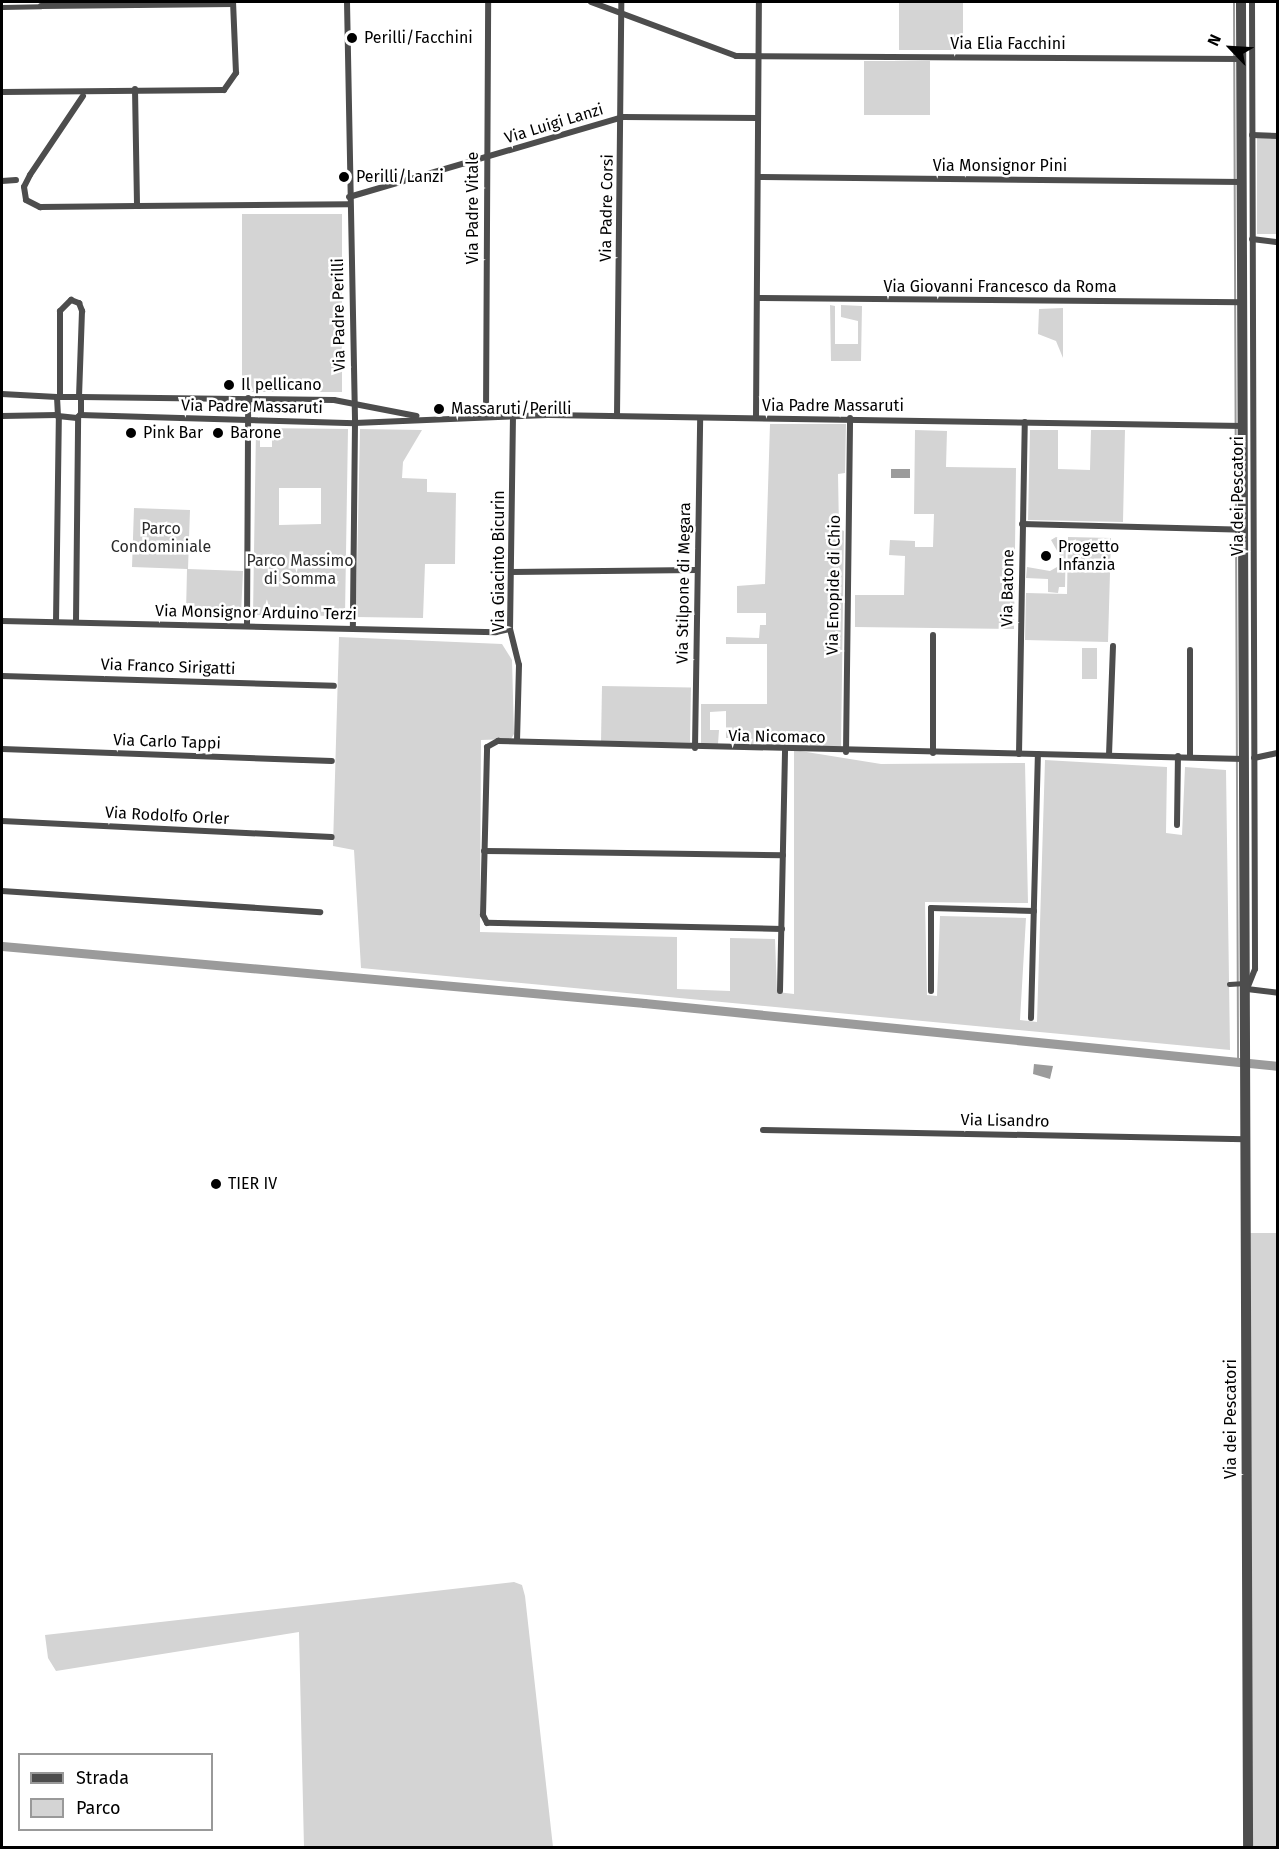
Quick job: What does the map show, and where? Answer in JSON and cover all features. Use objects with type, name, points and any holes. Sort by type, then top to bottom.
[{"type":"street","name":"Via Padre Perilli","points":[[347,2],[355,402],[353,628]]},
{"type":"street","name":"Via Padre Vitale","points":[[486,415],[489,2]]},
{"type":"street","points":[[591,2],[621,11]]},
{"type":"street","name":"Via Padre Corsi","points":[[617,416],[623,117],[621,2]]},
{"type":"street","points":[[756,418],[759,2]]},
{"type":"street","name":"Via dei Pescatori","points":[[1241,2],[1237,182],[1246,1074],[1248,1848]]},
{"type":"street","name":"Via dei Pescatori","points":[[1243,759],[1252,239],[1252,2]]},
{"type":"street","points":[[2,7],[233,3],[236,73],[229,87],[219,91],[2,92]]},
{"type":"street","name":"Via Elia Facchini","points":[[621,11],[736,56],[1239,59]]},
{"type":"street","points":[[135,90],[137,206]]},
{"type":"street","name":"Via Luigi Lanzi","points":[[82,96],[30,175],[24,188],[26,200],[40,207],[350,200],[623,117],[758,118]]},
{"type":"street","points":[[1252,135],[1278,136]]},
{"type":"street","name":"Via Monsignor Pini","points":[[758,177],[1237,182]]},
{"type":"street","points":[[2,181],[16,180]]},
{"type":"street","points":[[1252,239],[1278,242]]},
{"type":"street","name":"Via Giovanni Francesco da Roma","points":[[757,298],[1239,302]]},
{"type":"street","points":[[56,622],[59,313],[63,304],[71,300],[79,303],[82,311],[78,395],[76,622]]},
{"type":"street","name":"Via Padre Massaruti","points":[[2,394],[355,402],[423,417]]},
{"type":"street","points":[[247,626],[249,398]]},
{"type":"street","name":"Via Padre Massaruti","points":[[2,416],[58,415],[355,423],[423,417],[548,415],[850,418],[1238,426]]},
{"type":"street","name":"Via Giacinto Bicurin","points":[[513,415],[510,629],[519,665],[517,741]]},
{"type":"street","name":"Via Stilpone di Megara","points":[[695,748],[700,418]]},
{"type":"street","name":"Via Enopide di Chio","points":[[846,752],[850,418]]},
{"type":"street","name":"Via Batone","points":[[1019,754],[1025,422]]},
{"type":"street","points":[[1023,524],[1242,530]]},
{"type":"street","points":[[511,572],[697,570]]},
{"type":"street","name":"Via Monsignor Arduino Terzi","points":[[2,621],[496,632],[510,629]]},
{"type":"street","points":[[933,634],[933,753]]},
{"type":"street","points":[[1109,755],[1113,646]]},
{"type":"street","points":[[1190,650],[1190,756]]},
{"type":"street","name":"Via Franco Sirigatti","points":[[2,676],[334,686]]},
{"type":"street","name":"Via Nicomaco","points":[[782,929],[485,922],[486,750],[495,741],[517,741],[846,752],[1190,756],[1243,759],[1278,753]]},
{"type":"street","name":"Via Carlo Tappi","points":[[2,749],[332,762]]},
{"type":"street","points":[[780,991],[785,750]]},
{"type":"street","points":[[1031,1018],[1038,754]]},
{"type":"street","points":[[1177,825],[1178,756]]},
{"type":"street","name":"Via Rodolfo Orler","points":[[2,821],[332,837]]},
{"type":"street","points":[[484,851],[783,855]]},
{"type":"street","points":[[2,891],[320,912]]},
{"type":"street","points":[[931,991],[931,908],[1034,910]]},
{"type":"street","points":[[1230,984],[1278,993]]},
{"type":"street","name":"Via Lisandro","points":[[763,1131],[1245,1139]]},
{"type":"green space","points":[[899,2],[963,2],[963,50],[899,50]]},
{"type":"green space","points":[[864,61],[930,61],[930,115],[864,115]]},
{"type":"green space","points":[[1257,137],[1277,137],[1277,234],[1257,234]]},
{"type":"green space","points":[[242,214],[342,214],[342,392],[242,392]]},
{"type":"green space","points":[[830,305],[835,306],[835,344],[858,344],[858,321],[841,317],[841,305],[862,306],[861,361],[831,361]]},
{"type":"green space","points":[[1063,308],[1063,358],[1056,341],[1038,334],[1039,309]]},
{"type":"green space","points":[[770,424],[846,424],[845,473],[838,474],[839,529],[844,531],[841,747],[731,744],[731,738],[726,738],[726,711],[710,712],[710,730],[719,730],[718,744],[701,744],[701,704],[767,704],[767,644],[726,644],[726,637],[759,638],[760,625],[766,625],[766,613],[737,613],[737,586],[765,584]]},
{"type":"green space","name":"Parco Massimo di Somma","points":[[256,428],[348,429],[345,616],[253,615]],"holes":[[[260,433],[272,433],[272,447],[260,447]],[[279,488],[321,488],[321,524],[279,525]]]},
{"type":"green space","points":[[360,429],[422,430],[403,462],[402,478],[427,479],[427,492],[456,493],[455,564],[425,564],[423,618],[356,617]]},
{"type":"green space","points":[[915,430],[947,431],[946,467],[1016,468],[1014,629],[855,627],[855,595],[904,595],[905,556],[889,555],[890,540],[915,541],[915,547],[933,547],[934,514],[914,514]]},
{"type":"green space","points":[[1030,430],[1058,430],[1058,469],[1090,470],[1091,430],[1125,430],[1123,522],[1028,520]]},
{"type":"green space","name":"Parco Condominiale","points":[[134,508],[190,510],[188,569],[243,571],[241,614],[186,612],[187,569],[132,567]]},
{"type":"green space","points":[[1056,537],[1066,541],[1065,587],[1059,587],[1058,593],[1048,592],[1048,579],[1026,578],[1027,567],[1050,571],[1064,563],[1051,540]]},
{"type":"green space","points":[[1068,537],[1111,538],[1108,642],[1025,640],[1026,593],[1067,594]]},
{"type":"green space","points":[[339,637],[502,644],[512,660],[514,734],[511,739],[481,740],[480,932],[677,937],[677,989],[730,991],[730,938],[775,939],[777,992],[794,994],[794,750],[881,764],[1025,763],[1028,903],[925,902],[927,995],[937,996],[940,916],[1026,918],[1020,1020],[1037,1022],[1045,760],[1167,767],[1166,833],[1182,835],[1185,767],[1226,770],[1230,1050],[361,968],[354,850],[333,846]]},
{"type":"green space","points":[[1082,648],[1097,648],[1097,679],[1082,679]]},
{"type":"green space","points":[[602,686],[691,688],[690,743],[601,741]]},
{"type":"green space","points":[[1245,1233],[1277,1233],[1277,1847],[1245,1847]]},
{"type":"green space","points":[[514,1582],[522,1585],[525,1596],[553,1847],[304,1847],[299,1632],[56,1671],[48,1658],[45,1635]]},
{"type":"shaded area","points":[[891,469],[910,469],[910,478],[891,478]]},
{"type":"shaded area","points":[[1034,1064],[1053,1066],[1050,1079],[1033,1074]]},
{"type":"waterway","points":[[1234,2],[1238,1061]]},
{"type":"waterway","points":[[2,946],[644,1003],[1278,1066]]},
{"type":"place","name":"Perilli/Facchini","points":[[352,38]]},
{"type":"place","name":"Perilli/Lanzi","points":[[344,177]]},
{"type":"place","name":"Il pellicano","points":[[229,385]]},
{"type":"place","name":"Massaruti/Perilli","points":[[439,409]]},
{"type":"place","name":"Pink Bar","points":[[131,433]]},
{"type":"place","name":"Barone","points":[[218,433]]},
{"type":"place","name":"Progetto Infanzia","points":[[1046,556]]},
{"type":"place","name":"TIER IV","points":[[216,1184]]}]
